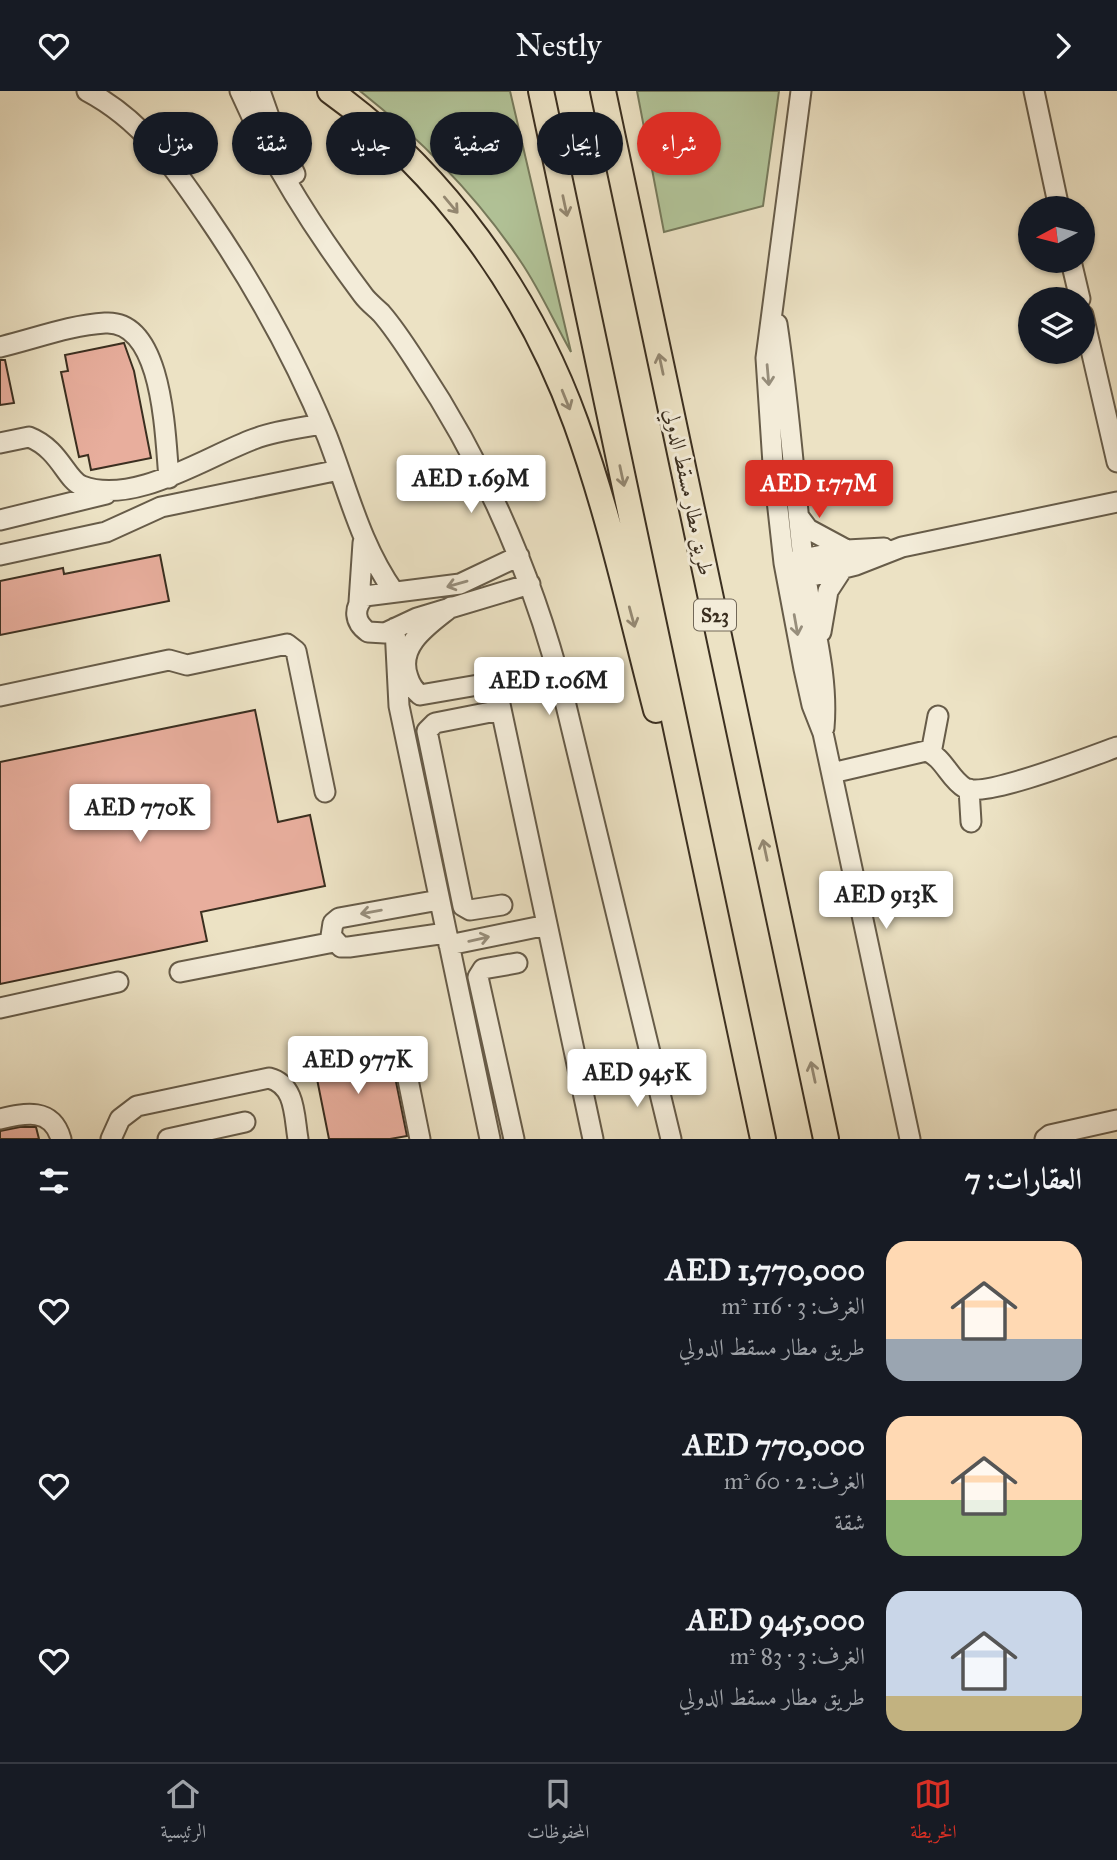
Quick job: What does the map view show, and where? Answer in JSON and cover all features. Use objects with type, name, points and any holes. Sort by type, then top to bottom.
[{"type":"main road","points":[[330,91],[403,152],[454,208],[507,282],[556,374],[576,422],[608,527],[742,1042]]},
{"type":"main road","points":[[541,91],[763,1139]]},
{"type":"main road","name":"طريق مطار مسقط الدولي","points":[[603,91],[827,1139]]},
{"type":"street","points":[[87,91],[134,123],[176,169],[261,298],[322,423],[363,539],[394,592]]},
{"type":"street","points":[[240,91],[269,152],[296,198],[365,298],[380,312],[438,397],[477,464],[519,556],[549,636],[671,1139]]},
{"type":"street","points":[[260,91],[273,128],[300,184],[375,297],[380,312]]},
{"type":"street","points":[[801,91],[766,358],[776,499],[818,646],[826,700],[823,733]]},
{"type":"street","points":[[1034,91],[1056,196]]},
{"type":"street","points":[[774,307],[787,391],[799,517],[795,570],[804,669],[832,772],[910,1139]]},
{"type":"street","points":[[0,347],[107,322],[128,327],[138,335],[149,356],[161,399],[169,478]]},
{"type":"street","points":[[1094,364],[1117,462]]},
{"type":"street","points":[[0,520],[169,478],[255,438],[322,423]]},
{"type":"street","points":[[0,443],[29,437],[50,448],[76,484],[86,488],[124,489]]},
{"type":"street","points":[[477,464],[498,539],[491,569]]},
{"type":"street","points":[[0,555],[106,532],[161,507],[340,470]]},
{"type":"street","points":[[795,570],[1117,502]]},
{"type":"street","points":[[799,517],[807,529],[845,559]]},
{"type":"street","points":[[363,539],[357,619],[368,632],[382,659],[399,706],[490,1137]]},
{"type":"street","points":[[359,602],[365,596],[443,588],[476,577],[519,556]]},
{"type":"street","points":[[818,646],[828,591],[845,559]]},
{"type":"street","points":[[368,632],[385,633],[452,607],[530,584]]},
{"type":"street","points":[[452,607],[413,641],[405,663],[408,679],[414,690],[424,695],[489,685],[498,695],[593,1139]]},
{"type":"street","points":[[395,628],[399,706]]},
{"type":"street","points":[[0,696],[169,660],[184,666],[287,644],[297,655],[325,792]]},
{"type":"street","points":[[501,710],[435,723],[428,728],[427,734],[463,906],[470,910],[502,905]]},
{"type":"street","points":[[931,753],[938,716]]},
{"type":"street","points":[[969,789],[1003,785],[1117,747]]},
{"type":"street","points":[[832,772],[916,751],[931,753],[969,789],[971,822]]},
{"type":"street","points":[[334,942],[330,929],[339,918],[439,900]]},
{"type":"street","points":[[180,972],[334,942],[349,947],[447,939],[547,925]]},
{"type":"street","points":[[514,1139],[478,977],[483,969],[517,963]]},
{"type":"street","points":[[0,1008],[118,982]]},
{"type":"street","points":[[402,1050],[422,1139]]},
{"type":"street","points":[[111,1139],[120,1119],[137,1106],[269,1078],[285,1085],[290,1093],[298,1139]]},
{"type":"street","points":[[656,1078],[659,1139]]},
{"type":"street","points":[[0,1119],[38,1114],[54,1124],[61,1139]]},
{"type":"street","points":[[1045,1139],[1050,1135],[1117,1120]]},
{"type":"street","points":[[168,1139],[245,1122]]},
{"type":"green space","points":[[360,91],[510,91],[515,112],[430,112],[430,153],[416,140],[416,112],[385,112]]},
{"type":"green space","points":[[637,91],[779,91],[763,206],[664,232],[653,175],[721,175],[721,112],[641,112]]},
{"type":"green space","points":[[523,147],[571,352],[528,273],[452,175],[523,175]]},
{"type":"building","points":[[124,343],[134,371],[151,458],[91,470],[88,455],[79,457],[61,372],[68,371],[65,355]]},
{"type":"building","points":[[0,360],[5,360],[14,403],[0,405]]},
{"type":"building","points":[[160,555],[169,601],[0,635],[0,581],[63,568],[64,574]]},
{"type":"building","points":[[255,710],[278,822],[310,815],[325,886],[201,912],[207,941],[0,984],[0,762]]},
{"type":"building","points":[[366,1044],[371,1066],[392,1062],[407,1136],[390,1139],[329,1139],[312,1054]]},
{"type":"building","points":[[36,1127],[39,1139],[0,1139],[0,1131]]}]
